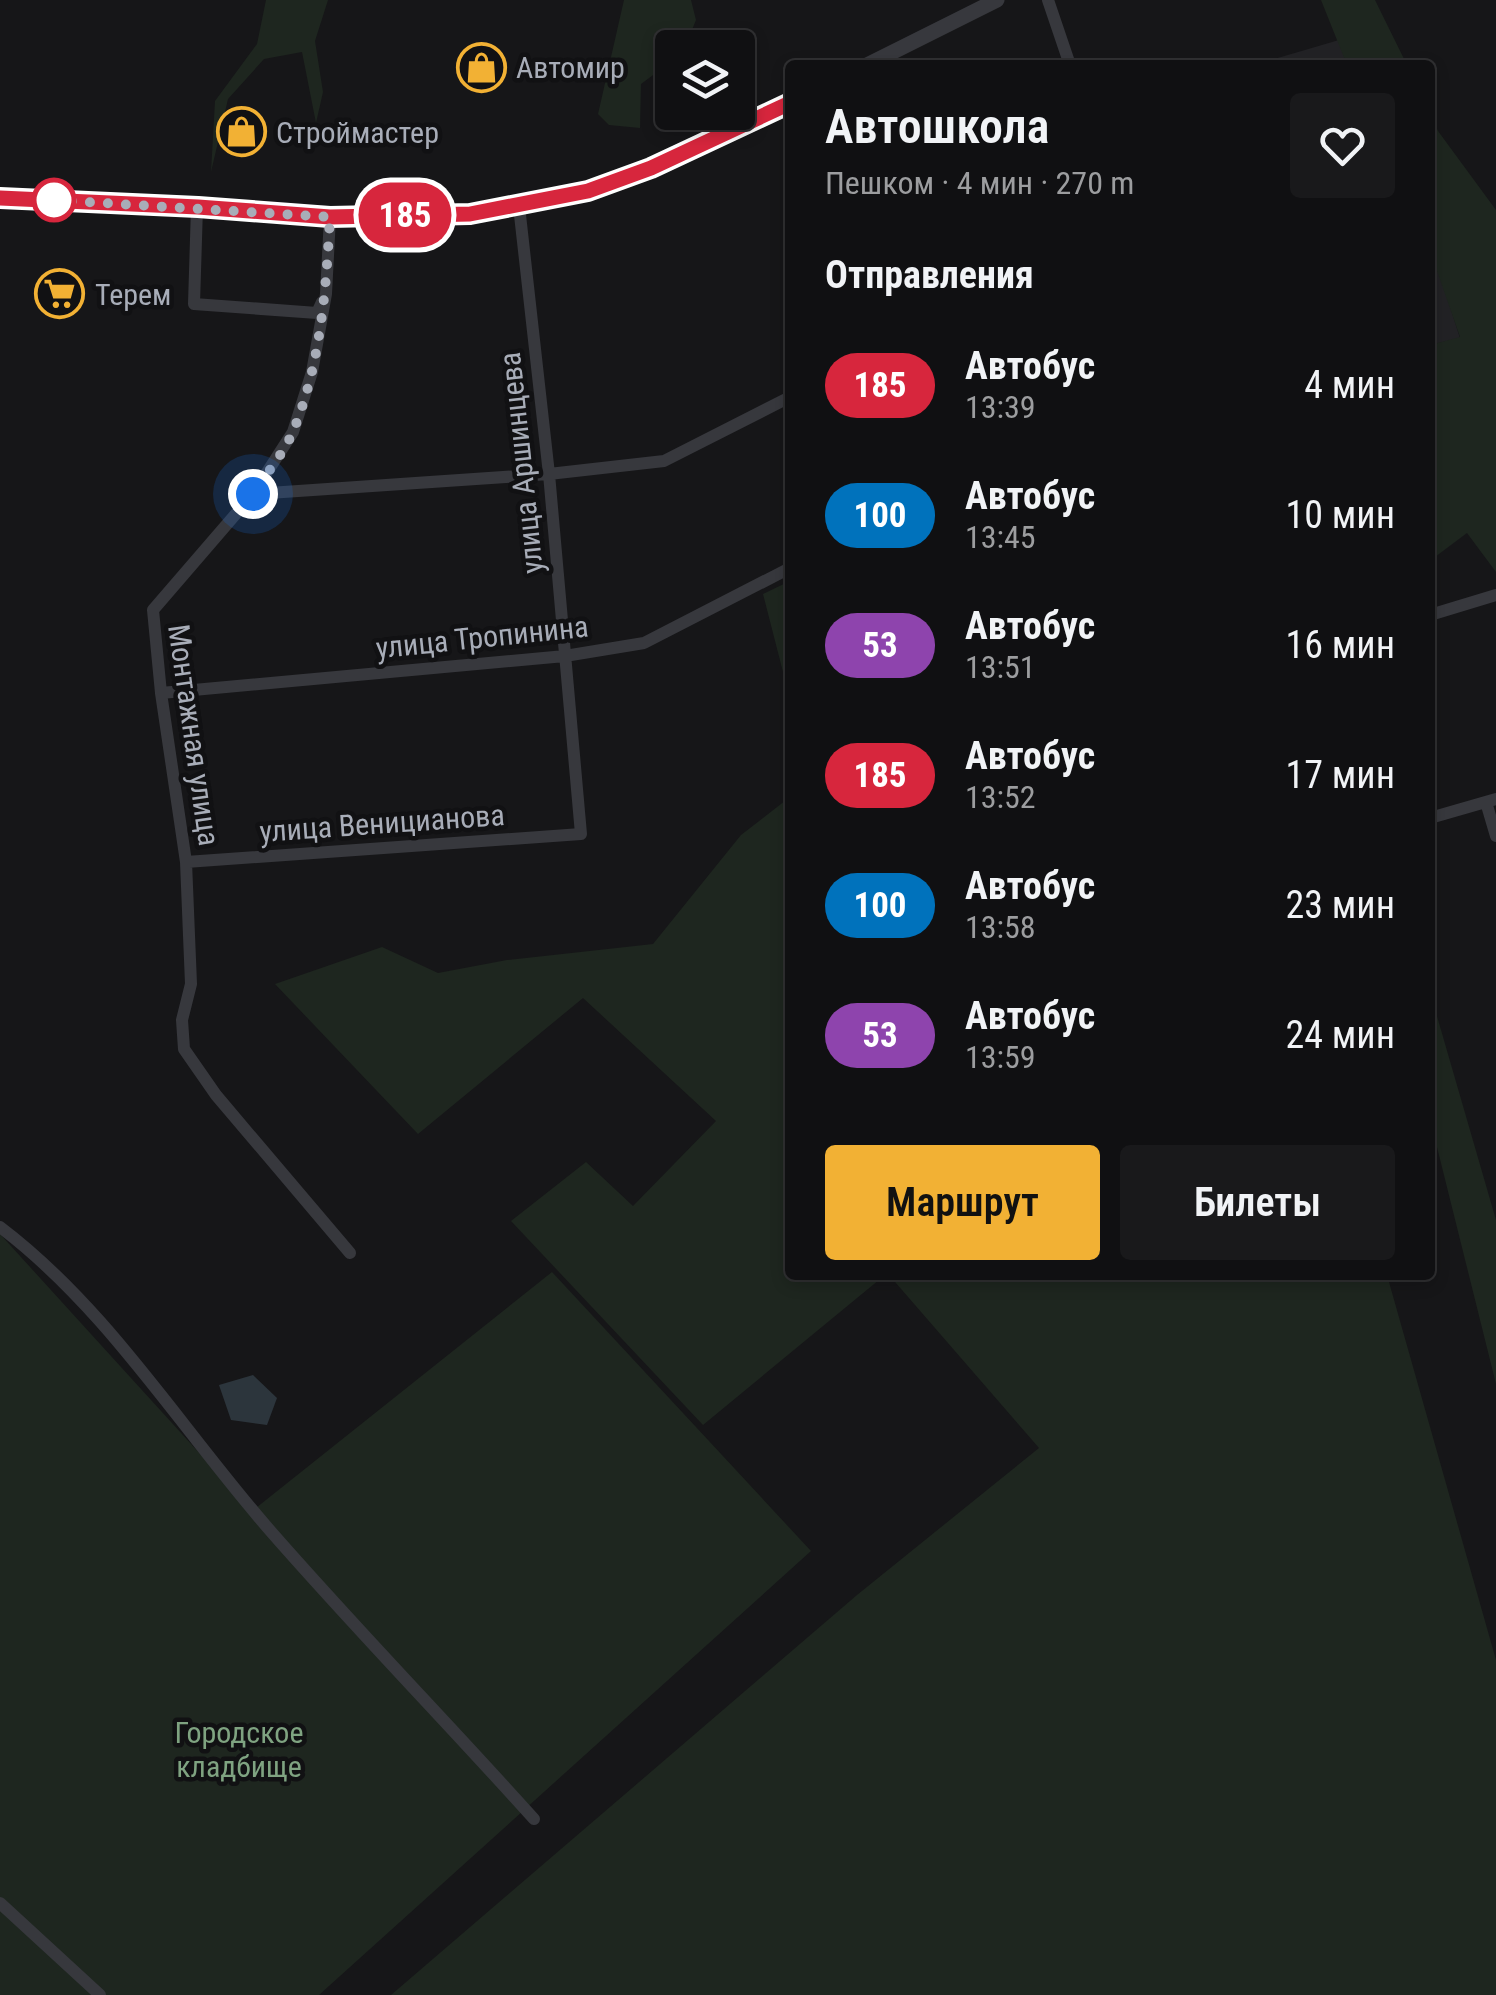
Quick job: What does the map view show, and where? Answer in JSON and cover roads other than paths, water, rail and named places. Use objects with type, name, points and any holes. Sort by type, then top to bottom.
[{"type":"street","points":[[877,60],[997,0]]},
{"type":"street","points":[[1048,0],[1068,60]]},
{"type":"street","points":[[0,198],[330,217],[470,214],[588,191],[651,168],[785,108]]},
{"type":"street","name":"улица Аршинцева","points":[[519,206],[549,474],[581,834]]},
{"type":"street","points":[[198,207],[194,304],[317,313],[326,294]]},
{"type":"street","name":"Монтажная улица","points":[[330,217],[326,294],[312,372],[293,432],[253,494],[152,610],[160,693],[186,862],[191,984],[182,1020],[184,1048],[216,1094],[350,1254]]},
{"type":"street","points":[[253,494],[549,474],[664,461],[785,400]]},
{"type":"street","name":"улица Тропинина","points":[[160,693],[565,656],[644,643],[785,571]]},
{"type":"street","points":[[1435,613],[1496,595]]},
{"type":"street","points":[[1435,817],[1491,800],[1496,836]]},
{"type":"street","name":"улица Веницианова","points":[[186,862],[581,834]]},
{"type":"street","points":[[0,1227],[36,1254],[94,1315],[266,1527],[534,1819]]},
{"type":"street","points":[[0,1902],[100,1995]]},
{"type":"place","name":"Автомир","points":[[481,67]]},
{"type":"place","name":"Строймастер","points":[[241,132]]},
{"type":"place","name":"Терем","points":[[60,294]]},
{"type":"park label","name":"Городское кладбище","points":[[239,1749]]}]
